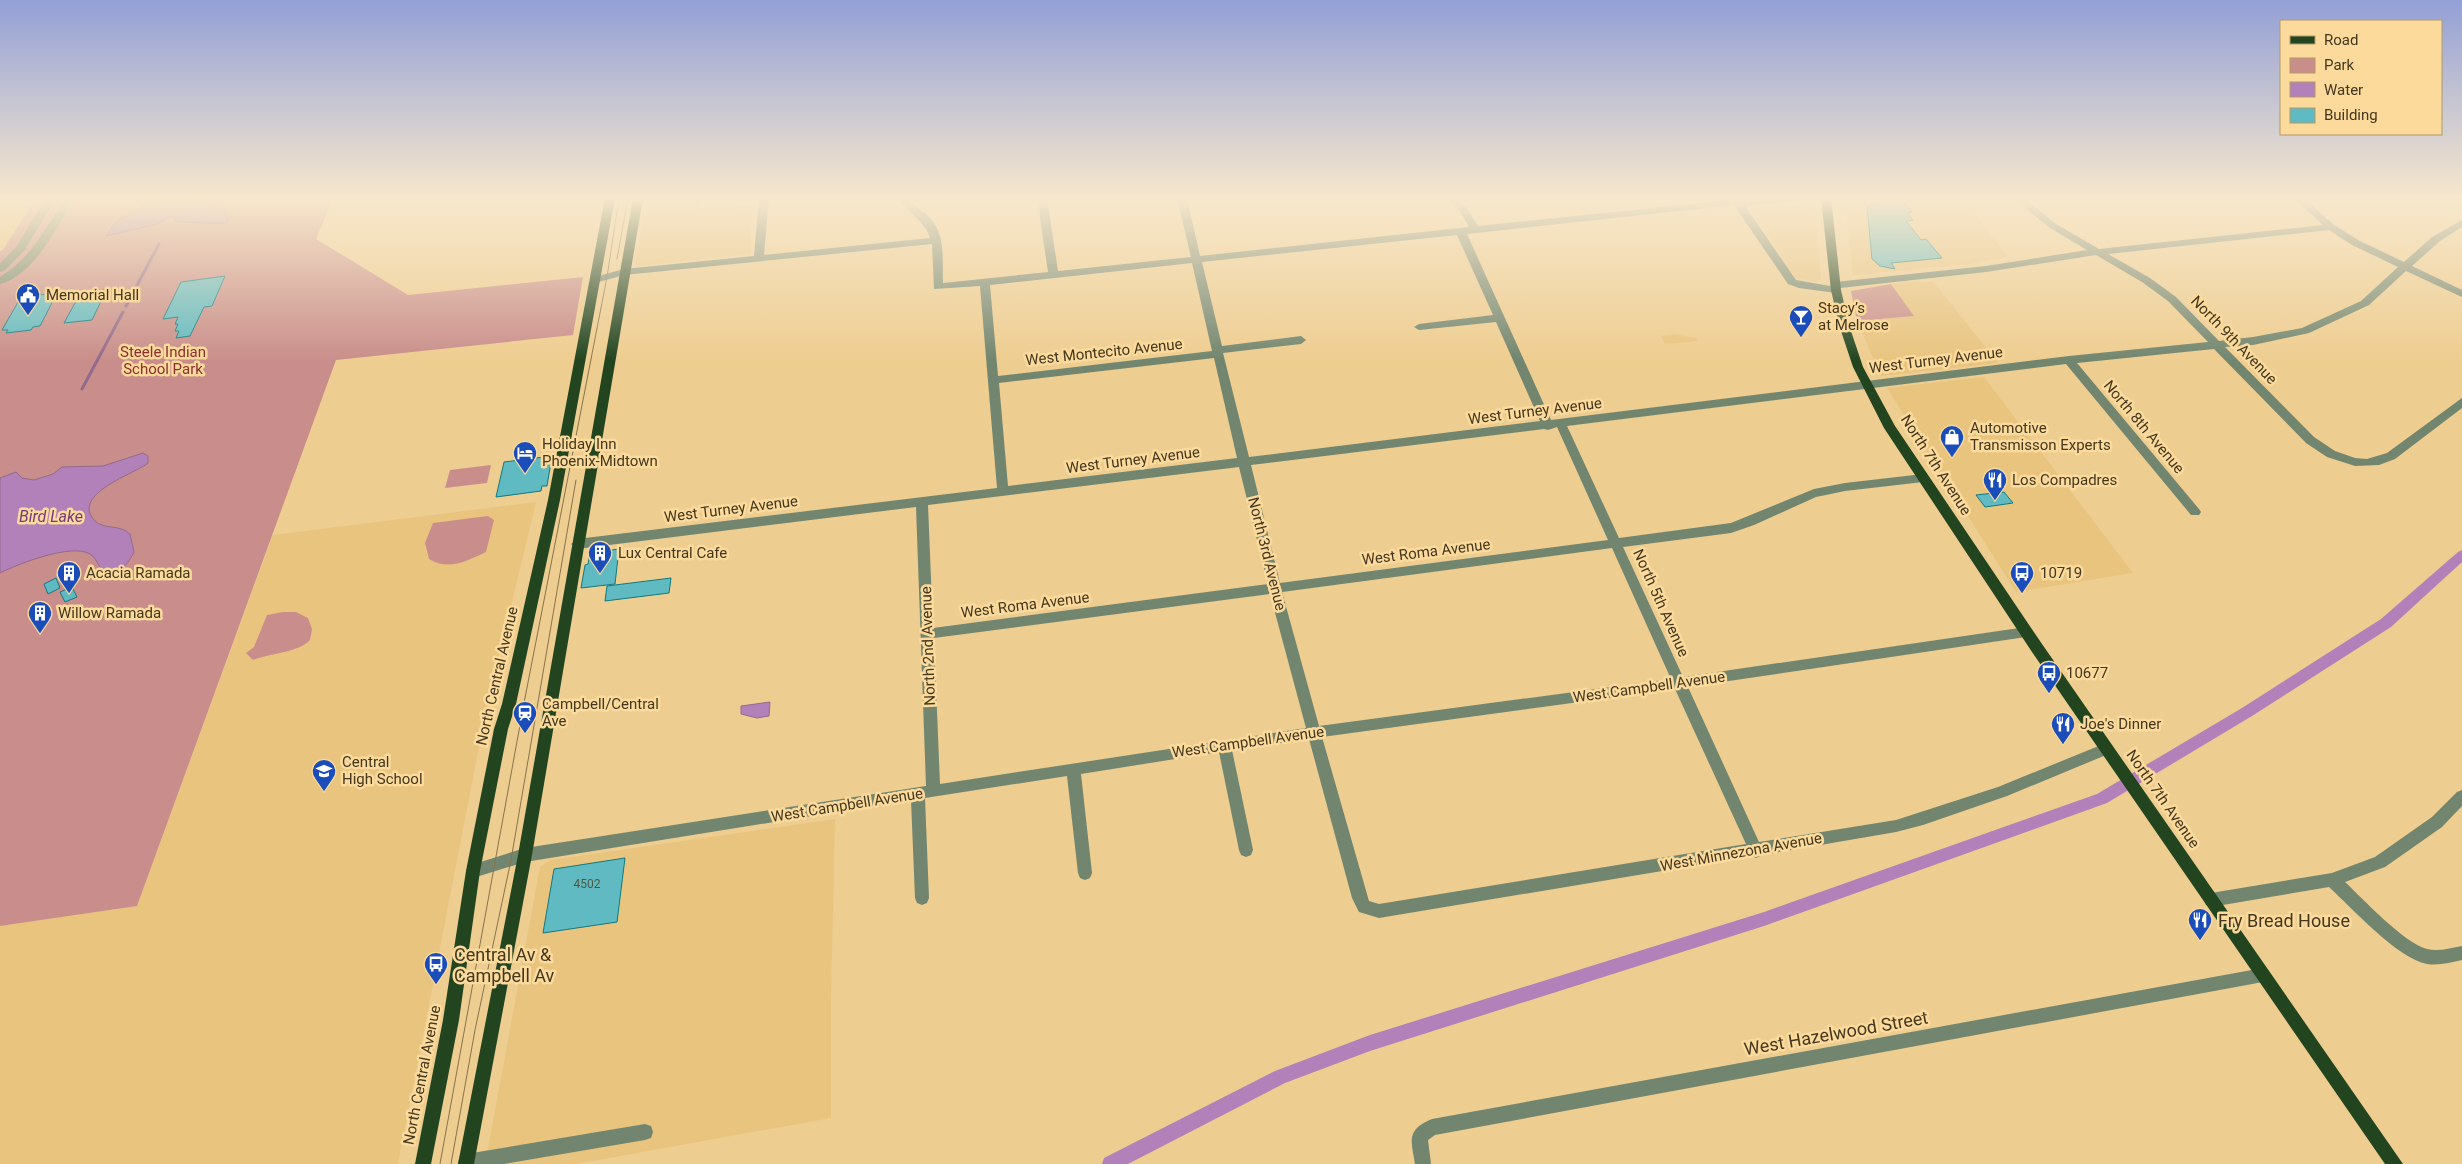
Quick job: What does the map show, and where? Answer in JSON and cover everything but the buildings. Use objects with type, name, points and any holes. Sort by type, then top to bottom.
[{"type":"main road","name":"North Central Avenue","points":[[424,1164],[451,1020],[473,872],[503,721],[509,704],[555,494],[600,252]]},
{"type":"main road","points":[[466,1163],[525,855],[628,252]]},
{"type":"main road","name":"North 7th Avenue","points":[[1831,252],[1835,287],[1852,349],[1867,385],[1890,428],[2106,749],[2395,1164]]},
{"type":"street","points":[[0,269],[17,252]]},
{"type":"street","points":[[0,281],[21,269],[36,252]]},
{"type":"street","points":[[759,252],[759,258]]},
{"type":"street","points":[[595,280],[624,272],[818,252]]},
{"type":"street","points":[[936,252],[938,286],[1262,252]]},
{"type":"street","points":[[1050,252],[1053,274]]},
{"type":"street","name":"North 3rd Avenue","points":[[1194,252],[1244,463],[1312,733],[1317,744],[1359,898],[1364,907]]},
{"type":"street","name":"North 5th Avenue","points":[[1470,252],[1500,318],[1616,544],[1756,850]]},
{"type":"street","points":[[1771,252],[1792,282],[1835,287],[1986,269],[2095,252]]},
{"type":"street","name":"North 9th Avenue","points":[[2098,252],[2146,280],[2172,299],[2313,445],[2347,461],[2372,463],[2391,456],[2462,402]]},
{"type":"street","points":[[2375,252],[2462,294]]},
{"type":"street","name":"West Turney Avenue","points":[[577,544],[1003,493],[2069,360],[2253,341],[2305,331],[2365,303],[2421,252]]},
{"type":"street","points":[[985,282],[1003,493]]},
{"type":"street","points":[[1419,327],[1500,318]]},
{"type":"street","name":"West Montecito Avenue","points":[[993,380],[1301,340]]},
{"type":"street","name":"North 8th Avenue","points":[[2069,360],[2195,512]]},
{"type":"street","name":"West Roma Avenue","points":[[927,634],[1731,528],[1750,524],[1808,496],[1923,478]]},
{"type":"street","name":"North 2nd Avenue","points":[[922,502],[933,790]]},
{"type":"street","name":"West Campbell Avenue","points":[[473,872],[525,855],[1224,745],[1679,683],[2026,632]]},
{"type":"street","points":[[1224,745],[1246,850]]},
{"type":"street","name":"West Minnezona Avenue","points":[[1364,907],[1379,911],[1896,826],[1944,813],[2009,791],[2106,749]]},
{"type":"street","points":[[1073,769],[1085,873]]},
{"type":"street","points":[[918,793],[922,898]]},
{"type":"street","points":[[2211,900],[2332,880],[2380,862],[2437,822],[2462,796]]},
{"type":"street","points":[[2332,880],[2403,944],[2417,954],[2435,958],[2462,953]]},
{"type":"street","name":"West Hazelwood Street","points":[[1422,1164],[1419,1136],[1432,1127],[2263,975]]},
{"type":"street","points":[[466,1163],[645,1132]]},
{"type":"shaded area","points":[[637,252],[750,252],[750,254],[637,266],[635,264]]},
{"type":"shaded area","points":[[1779,252],[1819,252],[1821,279],[1815,282],[1796,278]]},
{"type":"shaded area","points":[[1851,252],[2004,252],[2008,257],[1969,264],[1853,275]]},
{"type":"shaded area","points":[[1933,281],[1998,363],[1881,376],[1857,321],[1914,316],[1891,284]]},
{"type":"shaded area","points":[[1674,334],[1696,338],[1697,341],[1665,344],[1661,336]]},
{"type":"shaded area","points":[[1984,377],[2133,573],[2016,592],[1887,388]]},
{"type":"shaded area","name":"Central High School","points":[[536,502],[487,706],[398,1164],[0,1164],[0,926],[137,906],[273,535]]},
{"type":"shaded area","points":[[835,819],[831,998],[831,1118],[576,1164],[485,1164],[540,867],[551,860]]},
{"type":"green space","name":"Steele Indian School Park","points":[[0,252],[338,252],[408,295],[583,277],[573,335],[336,360],[137,906],[0,926]]},
{"type":"green space","points":[[1891,284],[1914,316],[1857,321],[1851,291]]},
{"type":"green space","points":[[491,465],[487,483],[445,488],[450,470]]},
{"type":"green space","points":[[488,516],[494,520],[486,552],[465,561],[450,564],[436,563],[429,559],[425,543],[433,523]]},
{"type":"green space","points":[[296,612],[308,618],[312,629],[310,640],[298,648],[253,660],[246,653],[254,647],[267,615]]},
{"type":"water","name":"Bird Lake","points":[[143,453],[148,456],[148,463],[97,493],[91,502],[89,511],[99,524],[122,529],[130,534],[134,552],[123,568],[110,572],[105,571],[90,554],[81,551],[70,551],[45,556],[0,573],[0,478],[16,472],[22,478],[34,480],[53,474],[62,467],[103,466]]},
{"type":"water","points":[[770,702],[769,716],[757,718],[741,714],[741,706]]},
{"type":"waterway","points":[[126,306],[155,252]]},
{"type":"waterway","points":[[82,389],[123,312]]},
{"type":"waterway","points":[[1110,1164],[1281,1077],[1370,1043],[1764,919],[2102,799],[2247,712],[2386,623],[2462,555]]},
{"type":"tram line","points":[[440,1164],[524,703],[611,252]]},
{"type":"tram line","points":[[617,259],[618,252]]},
{"type":"tram line","points":[[451,1164],[475,1030],[511,860],[576,480]]},
{"type":"place","name":"Memorial Hall","points":[[28,316]]},
{"type":"place","name":"Stacy’s at Melrose","points":[[1801,338]]},
{"type":"place","name":"Automotive Transmisson Experts","points":[[1952,458]]},
{"type":"place","name":"Holiday Inn Phoenix-Midtown","points":[[525,474]]},
{"type":"place","name":"Los Compadres","points":[[1995,501]]},
{"type":"place","name":"Lux Central Cafe","points":[[600,574]]},
{"type":"place","name":"Acacia Ramada","points":[[69,594]]},
{"type":"place","name":"10719","points":[[2022,594]]},
{"type":"place","name":"Willow Ramada","points":[[40,634]]},
{"type":"place","name":"10677","points":[[2049,694]]},
{"type":"place","name":"Campbell/Central Ave","points":[[525,734]]},
{"type":"place","name":"Joe's Dinner","points":[[2063,745]]},
{"type":"place","name":"Central High School","points":[[324,792]]},
{"type":"place","name":"Fry Bread House","points":[[2200,941]]},
{"type":"place","name":"Central Av & Campbell Av","points":[[436,985]]}]
